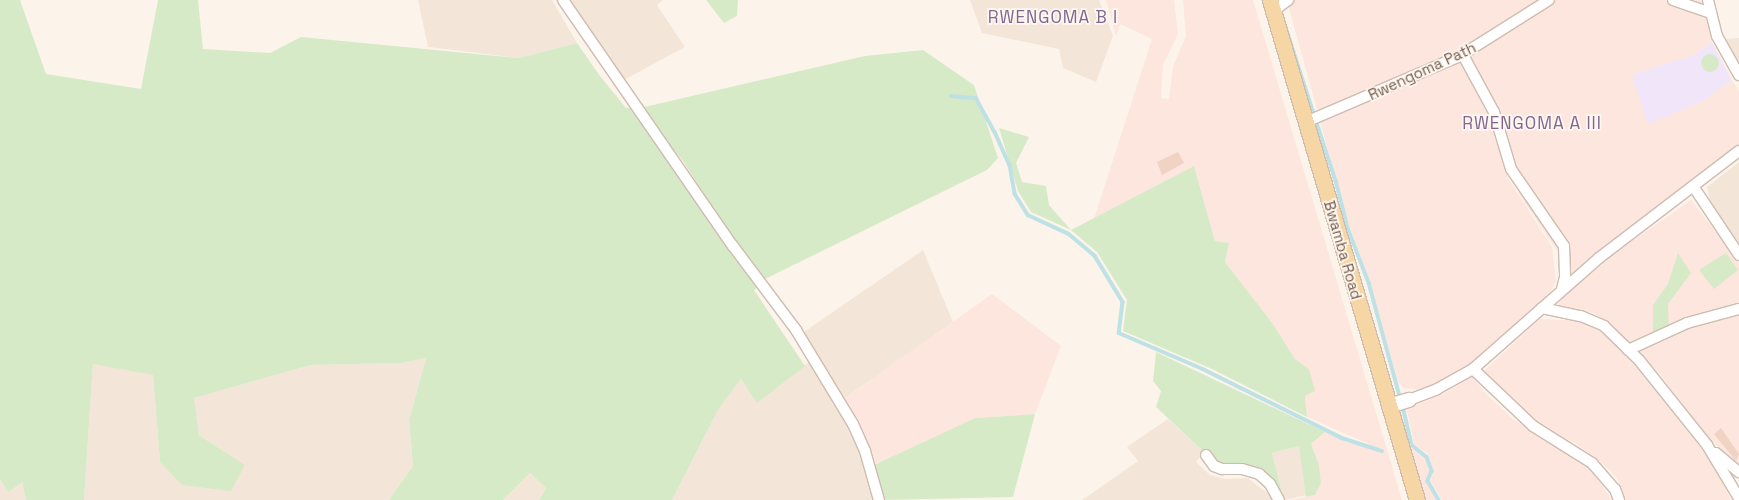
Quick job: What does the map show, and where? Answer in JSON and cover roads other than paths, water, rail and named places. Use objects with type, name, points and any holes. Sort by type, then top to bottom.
[{"type":"main road","name":"Bwamba Road","points":[[1271,5],[1417,500]]},
{"type":"street","points":[[563,0],[733,246],[796,330],[852,424],[865,451],[879,500]]},
{"type":"street","points":[[1271,5],[1288,0]]},
{"type":"street","name":"Rwengoma Path","points":[[1306,122],[1463,55],[1549,0]]},
{"type":"street","points":[[1673,0],[1711,13]]},
{"type":"street","points":[[1708,0],[1717,36],[1739,75]]},
{"type":"street","points":[[1463,55],[1494,112],[1511,169],[1564,246],[1565,277],[1561,290]]},
{"type":"street","points":[[1389,406],[1437,389],[1472,369],[1561,290],[1739,151]]},
{"type":"street","points":[[1693,186],[1739,255]]},
{"type":"street","points":[[1542,308],[1581,316],[1604,326],[1628,350],[1707,445],[1739,498]]},
{"type":"street","points":[[1628,350],[1686,323],[1739,309]]},
{"type":"street","points":[[1472,369],[1534,426],[1592,463],[1615,490],[1619,500]]},
{"type":"street","points":[[1707,445],[1739,472]]},
{"type":"street","points":[[1206,455],[1214,466],[1222,469],[1242,469],[1259,474],[1270,484],[1279,500]]},
{"type":"waterway","points":[[1280,9],[1336,181],[1348,228],[1369,283],[1401,400]]},
{"type":"waterway","points":[[951,96],[976,98],[995,132],[1010,165],[1015,194],[1028,215],[1069,234],[1095,256],[1123,302],[1119,333],[1203,369],[1342,438],[1382,451]]},
{"type":"waterway","points":[[1403,406],[1412,445],[1427,457],[1432,471],[1428,481],[1439,500]]},
{"type":"district","name":"RWENGOMA B I","points":[[1053,18]]},
{"type":"district","name":"RWENGOMA A III","points":[[1532,124]]}]
